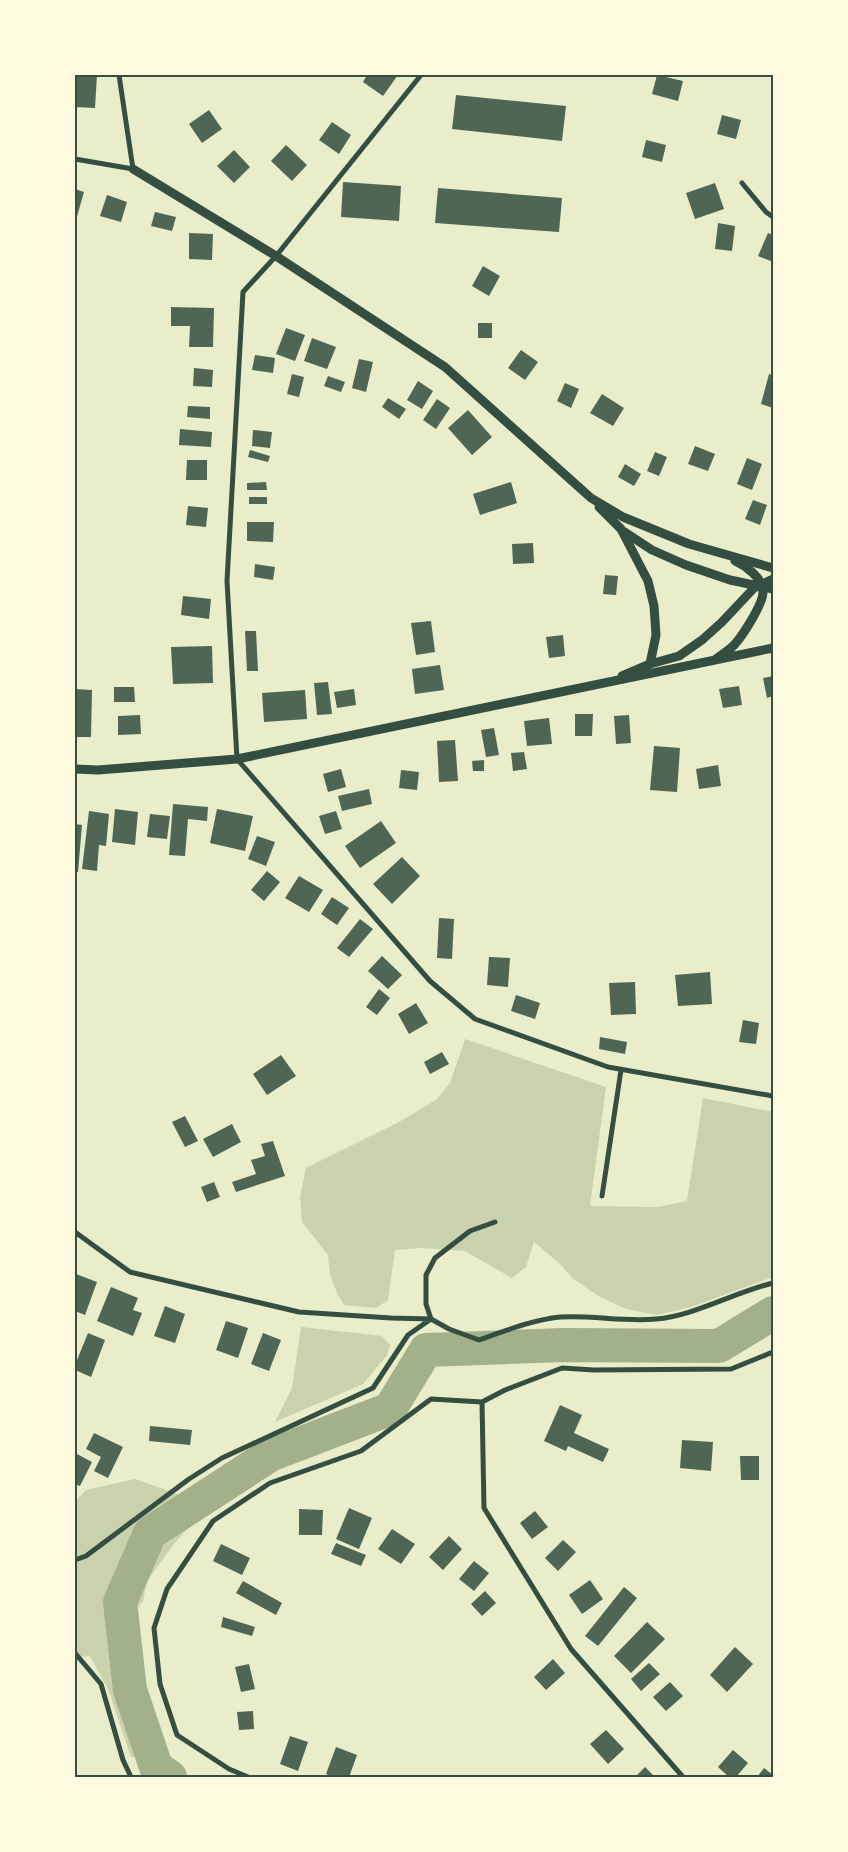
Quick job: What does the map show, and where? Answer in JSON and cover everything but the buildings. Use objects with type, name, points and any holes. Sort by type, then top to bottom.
[{"type":"street","points":[[119,75],[133,168]]},
{"type":"street","points":[[421,75],[276,256],[243,292],[227,581],[237,759],[430,981],[475,1019],[608,1067],[773,1096]]},
{"type":"street","points":[[75,159],[133,168],[276,256],[445,367],[591,498],[621,529],[652,550],[686,565],[730,580],[773,588]]},
{"type":"street","points":[[742,183],[766,212],[773,217]]},
{"type":"street","points":[[591,498],[622,517],[689,544],[773,568]]},
{"type":"street","points":[[621,529],[648,581],[654,606],[656,635],[650,664]]},
{"type":"street","points":[[714,661],[735,644],[762,599],[763,591],[756,576],[742,564],[717,552]]},
{"type":"street","points":[[600,685],[650,664],[679,656],[702,640],[722,622],[754,588],[773,580]]},
{"type":"street","points":[[75,769],[98,770],[237,759],[773,648]]},
{"type":"street","points":[[602,1196],[621,1070]]},
{"type":"street","points":[[431,1319],[426,1304],[426,1275],[435,1258],[470,1230],[494,1222]]},
{"type":"street","points":[[75,1232],[130,1272],[299,1312],[431,1319],[450,1329],[479,1340],[519,1326],[560,1317],[656,1319],[683,1314],[773,1283]]},
{"type":"street","points":[[75,1560],[86,1556],[188,1479],[222,1458],[374,1388],[408,1335],[431,1319]]},
{"type":"street","points":[[248,1777],[230,1769],[177,1735],[160,1684],[154,1628],[167,1589],[214,1521],[270,1483],[361,1451],[431,1399],[482,1402],[505,1390],[562,1368],[594,1370],[731,1369],[773,1352]]},
{"type":"street","points":[[482,1402],[484,1508],[571,1649],[683,1777]]},
{"type":"street","points":[[75,1653],[101,1684],[123,1760],[131,1777]]},
{"type":"green space","points":[[465,1039],[606,1087],[590,1206],[657,1207],[687,1201],[703,1098],[773,1112],[773,1277],[691,1307],[657,1315],[626,1309],[600,1297],[572,1278],[561,1265],[534,1242],[526,1267],[512,1278],[465,1251],[421,1248],[395,1250],[388,1300],[376,1308],[344,1305],[330,1275],[328,1255],[302,1222],[300,1197],[306,1168],[399,1122],[436,1100],[450,1083]]},
{"type":"green space","points":[[301,1327],[382,1336],[390,1345],[387,1355],[363,1384],[275,1422],[292,1388]]},
{"type":"green space","points":[[135,1479],[186,1497],[200,1514],[174,1544],[147,1581],[143,1601],[133,1613],[135,1668],[145,1707],[157,1733],[159,1759],[131,1757],[108,1689],[90,1656],[75,1657],[75,1502],[86,1490]]},
{"type":"waterway","points":[[170,1777],[156,1767],[130,1690],[120,1602],[150,1533],[270,1455],[390,1409],[426,1350],[563,1345],[719,1346],[773,1313]]}]
